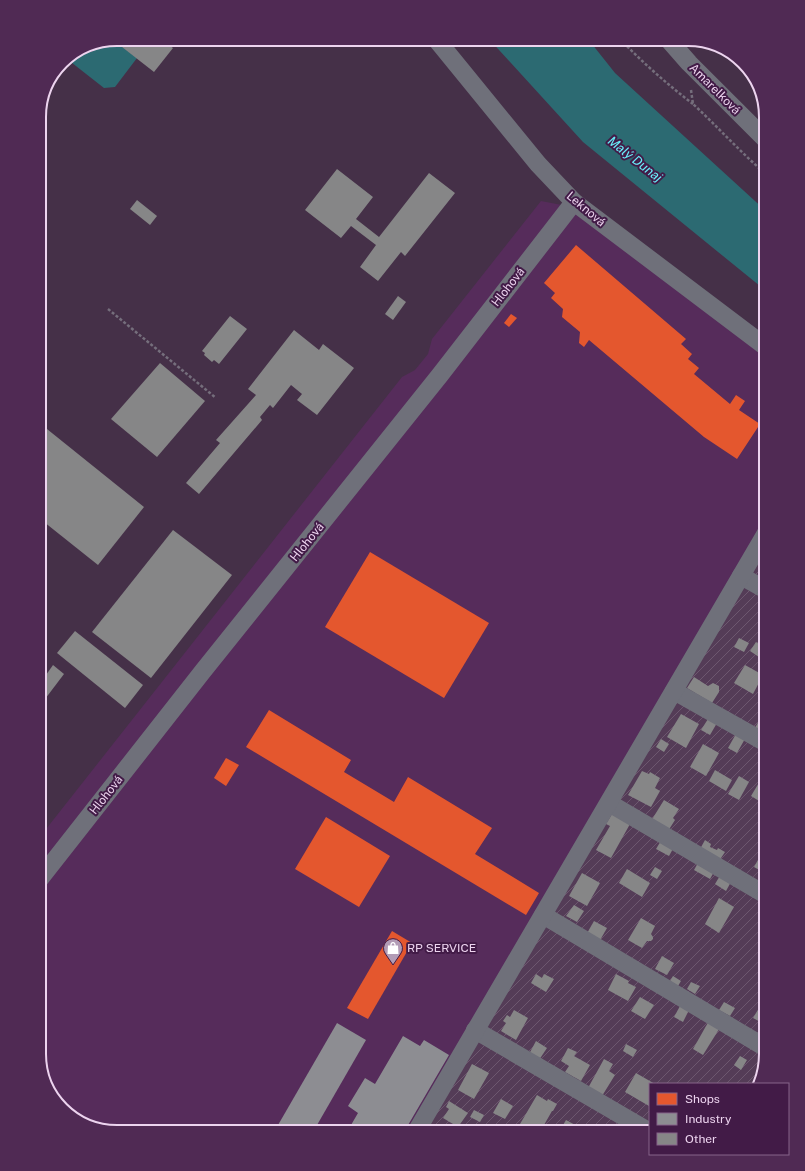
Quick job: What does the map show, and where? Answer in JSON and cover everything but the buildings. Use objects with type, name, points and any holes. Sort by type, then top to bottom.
[{"type":"street","name":"Leknová","points":[[442,46],[538,164],[574,202],[759,342]]},
{"type":"street","name":"Amarelková","points":[[674,46],[759,133]]},
{"type":"street","name":"Hlohová","points":[[46,871],[203,671],[440,375],[574,202]]},
{"type":"street","points":[[420,1125],[759,546]]},
{"type":"street","points":[[741,576],[759,586]]},
{"type":"street","points":[[674,691],[759,739]]},
{"type":"street","points":[[609,803],[759,891]]},
{"type":"street","points":[[543,915],[759,1044]]},
{"type":"street","points":[[476,1030],[638,1125]]},
{"type":"path","points":[[627,46],[666,84],[693,104],[759,168]]},
{"type":"path","points":[[685,59],[693,104]]},
{"type":"path","points":[[108,309],[216,398]]},
{"type":"shaded area","points":[[541,201],[567,206],[759,350],[759,538],[415,1125],[113,1125],[90,1120],[67,1104],[51,1081],[48,1072],[46,1054],[46,829],[402,377],[415,370],[428,354],[432,339]]},
{"type":"shaded area","points":[[759,560],[759,1054],[757,1072],[754,1081],[753,1083],[649,1083],[649,1125],[428,1125]]},
{"type":"water","points":[[121,46],[137,58],[115,87],[104,88],[72,63],[86,53],[92,52],[99,48]]},
{"type":"water","name":"Malý Dunaj","points":[[495,46],[594,46],[615,73],[759,205],[759,285],[583,142]]},
{"type":"place","name":"RP SERVICE","points":[[393,965]]}]
